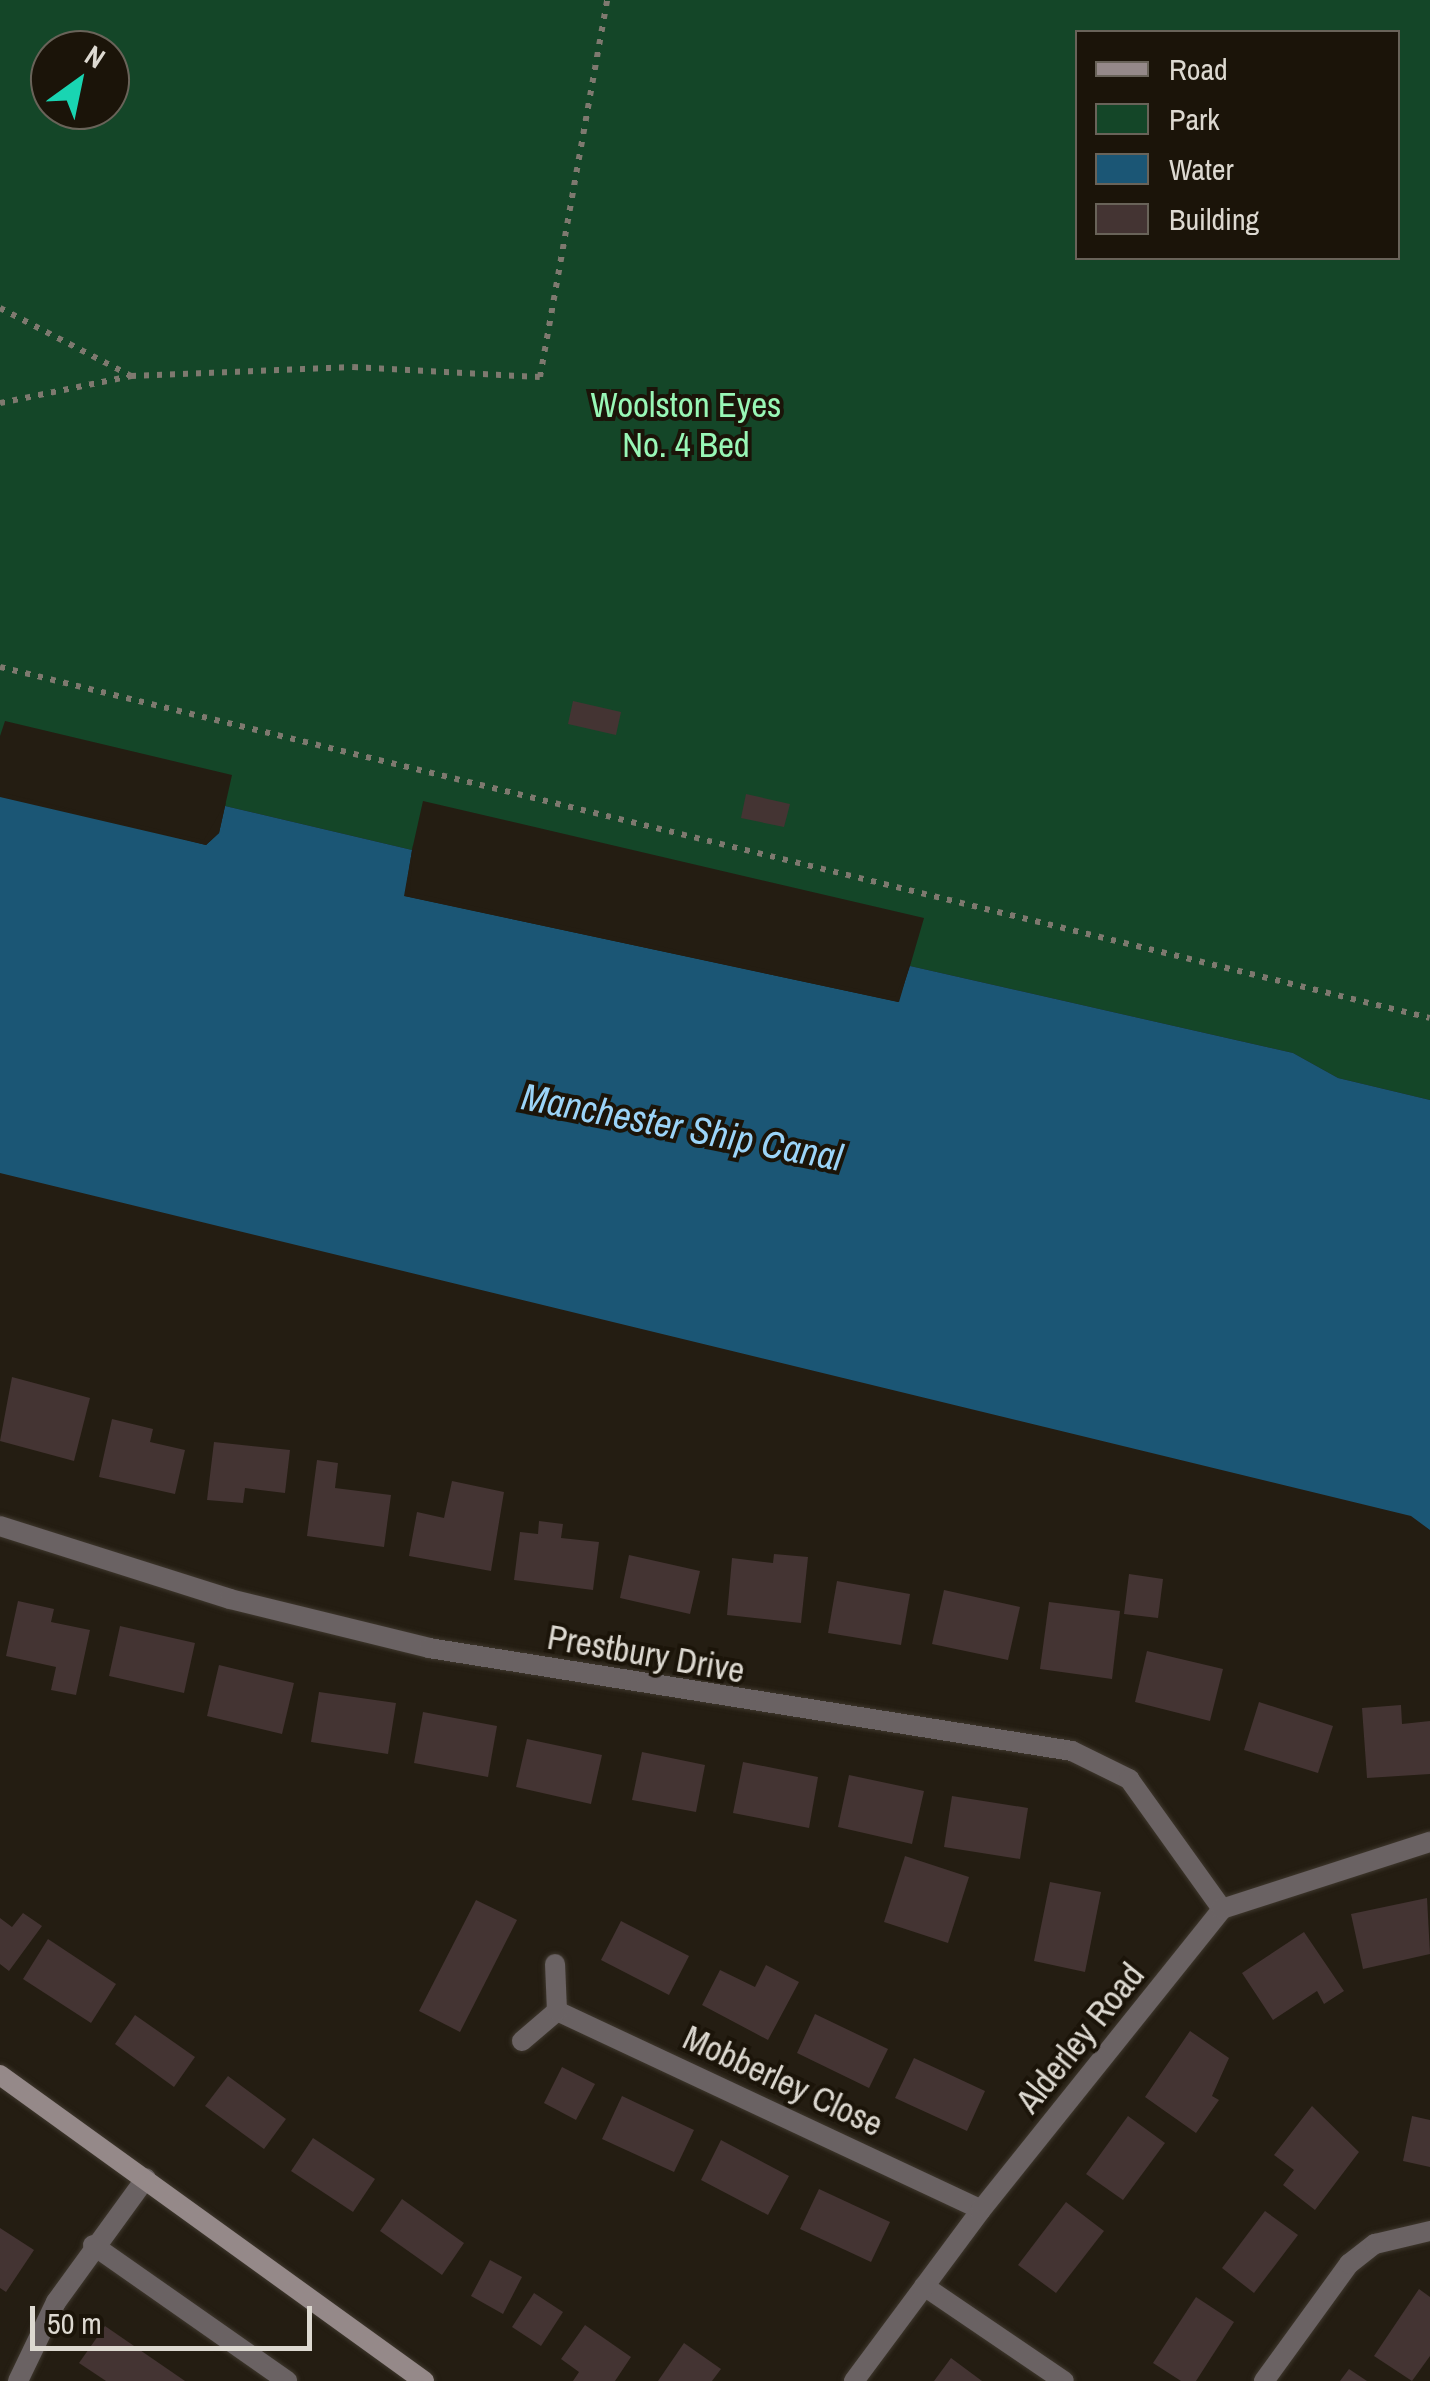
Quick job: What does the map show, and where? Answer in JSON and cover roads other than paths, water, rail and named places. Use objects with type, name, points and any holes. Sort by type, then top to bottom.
[{"type":"main road","points":[[0,2074],[424,2381]]},
{"type":"street","name":"Prestbury Drive","points":[[0,1526],[230,1599],[429,1648],[1072,1751],[1129,1779],[1222,1909]]},
{"type":"street","points":[[1222,1909],[1430,1842]]},
{"type":"street","name":"Alderley Road","points":[[854,2381],[980,2210],[1222,1909]]},
{"type":"street","points":[[522,2041],[558,2011],[555,1964]]},
{"type":"street","name":"Mobberley Close","points":[[558,2011],[980,2210]]},
{"type":"street","points":[[18,2381],[56,2302],[93,2245],[146,2178]]},
{"type":"street","points":[[1264,2381],[1350,2264],[1375,2244],[1430,2231]]},
{"type":"street","points":[[93,2245],[287,2381]]},
{"type":"street","points":[[924,2286],[1064,2381]]},
{"type":"water","name":"Manchester Ship Canal","points":[[0,797],[206,845],[219,833],[225,806],[412,850],[405,896],[898,1002],[910,966],[1293,1053],[1338,1078],[1430,1100],[1430,1530],[1411,1516],[0,1173]]},
{"type":"park label","name":"Woolston Eyes No. 4 Bed","points":[[686,425]]}]
